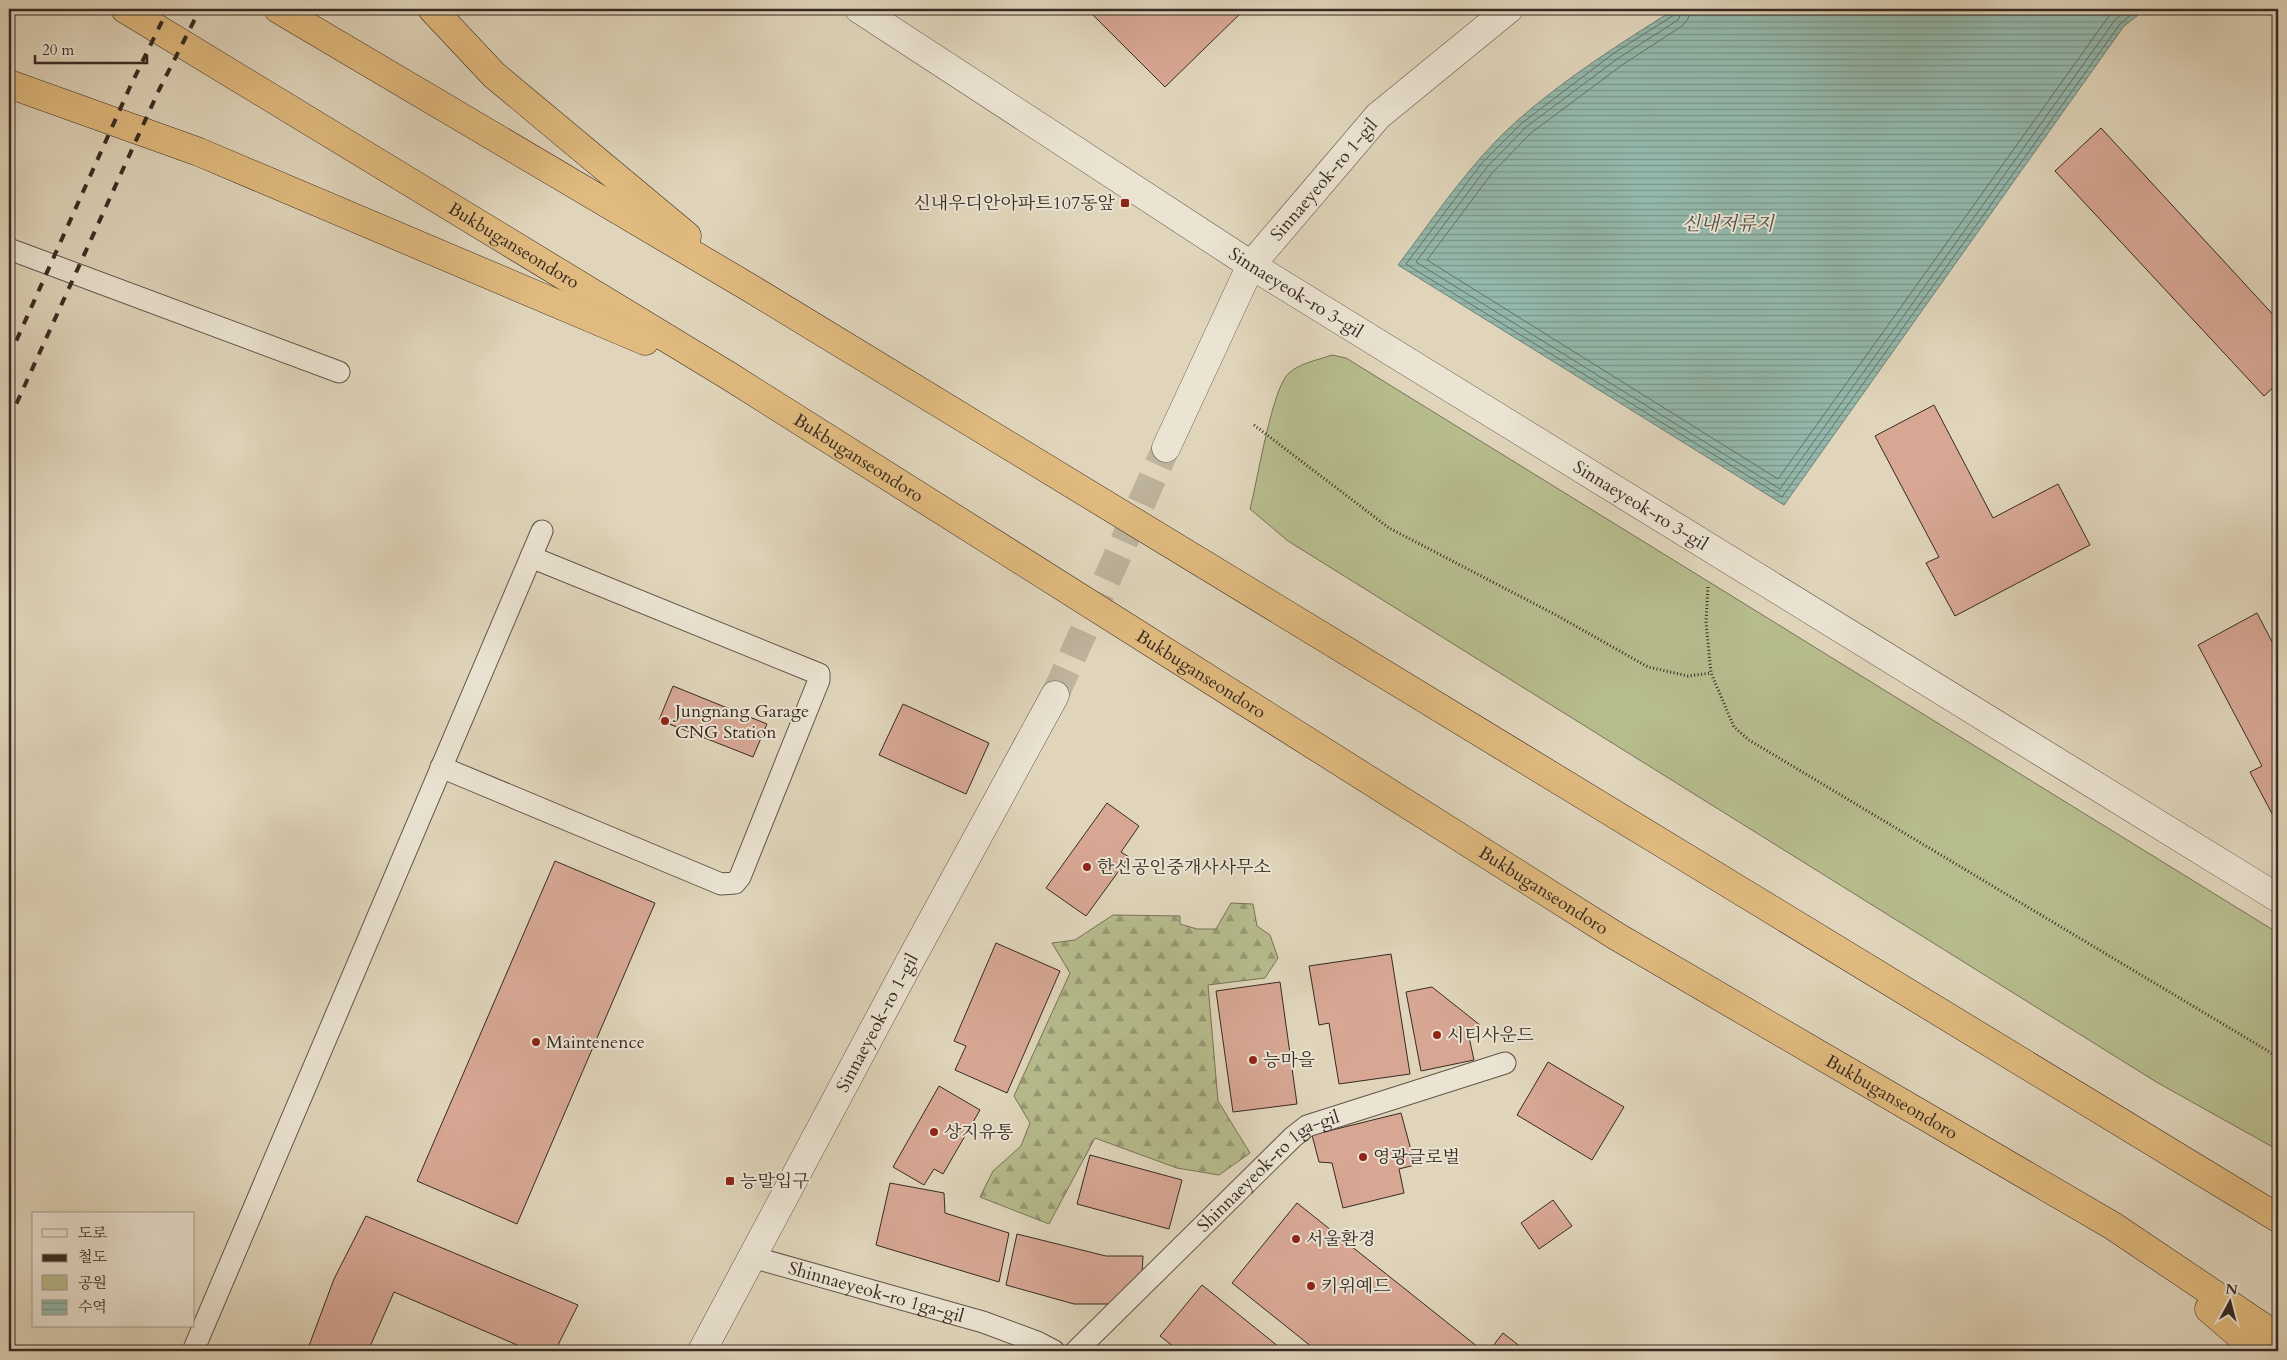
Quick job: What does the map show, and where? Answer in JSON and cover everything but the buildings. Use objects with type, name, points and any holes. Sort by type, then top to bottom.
[{"type":"highway","name":"Bukbuganseondoro","points":[[125,9],[729,376],[1616,936],[2113,1226],[2278,1337]]},
{"type":"highway","points":[[278,9],[750,288],[2278,1218]]},
{"type":"highway","points":[[432,9],[494,74],[750,288]]},
{"type":"highway","points":[[9,84],[199,152],[729,376]]},
{"type":"highway","points":[[2113,1226],[2258,1351]]},
{"type":"street","name":"Sinnaeyeok-ro 3-gil","points":[[859,9],[1251,265],[2278,898]]},
{"type":"street","name":"Sinnaeyeok-ro 1-gil","points":[[1166,448],[1251,265],[1378,116],[1509,9]]},
{"type":"street","name":"Sinnaeyeok-ro 1-gil","points":[[702,1351],[1055,695]]},
{"type":"lane","points":[[9,249],[338,372]]},
{"type":"lane","points":[[193,1351],[542,531]]},
{"type":"lane","points":[[441,767],[721,884],[735,883],[740,877],[819,680],[819,674],[530,557]]},
{"type":"lane","name":"Shinnaeyeok-ro 1ga-gil","points":[[1076,1351],[1293,1137],[1307,1126],[1505,1063]]},
{"type":"lane","name":"Shinnaeyeok-ro 1ga-gil","points":[[752,1257],[983,1322],[1037,1342],[1054,1351]]},
{"type":"path","points":[[1254,425],[1389,528],[1556,614],[1648,667],[1688,676],[1711,673]]},
{"type":"path","points":[[1708,583],[1706,622],[1711,673],[1734,727],[1749,740],[2277,1056]]},
{"type":"green space","points":[[1332,355],[1346,358],[2278,933],[2278,1150],[2158,1083],[1288,541],[1250,509],[1266,436],[1277,396],[1289,373],[1304,364]]},
{"type":"green space","points":[[1231,903],[1253,904],[1257,926],[1270,935],[1278,958],[1265,978],[1208,985],[1218,1101],[1250,1153],[1219,1175],[1177,1168],[1095,1138],[1049,1224],[980,1197],[993,1171],[1021,1146],[1030,1123],[1014,1096],[1070,973],[1052,943],[1075,940],[1113,915],[1180,916],[1180,924],[1197,929],[1216,929]]},
{"type":"water","name":"신내저류지","points":[[1675,9],[2146,9],[2124,26],[1784,505],[1398,265],[1470,170],[1519,119],[1575,75]]},
{"type":"tunnel","points":[[1055,695],[1166,448]]},
{"type":"railway","points":[[9,357],[130,87],[168,9]]},
{"type":"railway","points":[[9,420],[159,90],[200,9]]},
{"type":"place","name":"신내우디안아파트107동앞","points":[[1125,203]]},
{"type":"place","name":"Jungnang Garage CNG Station","points":[[665,721]]},
{"type":"place","name":"한신공인중개사사무소","points":[[1087,867]]},
{"type":"place","name":"시티사운드","points":[[1437,1035]]},
{"type":"place","name":"Maintenence","points":[[536,1042]]},
{"type":"place","name":"능마을","points":[[1253,1060]]},
{"type":"place","name":"상지유통","points":[[934,1132]]},
{"type":"place","name":"영광글로벌","points":[[1363,1157]]},
{"type":"place","name":"능말입구","points":[[730,1181]]},
{"type":"place","name":"서울환경","points":[[1296,1239]]},
{"type":"place","name":"키위예드","points":[[1311,1286]]}]
